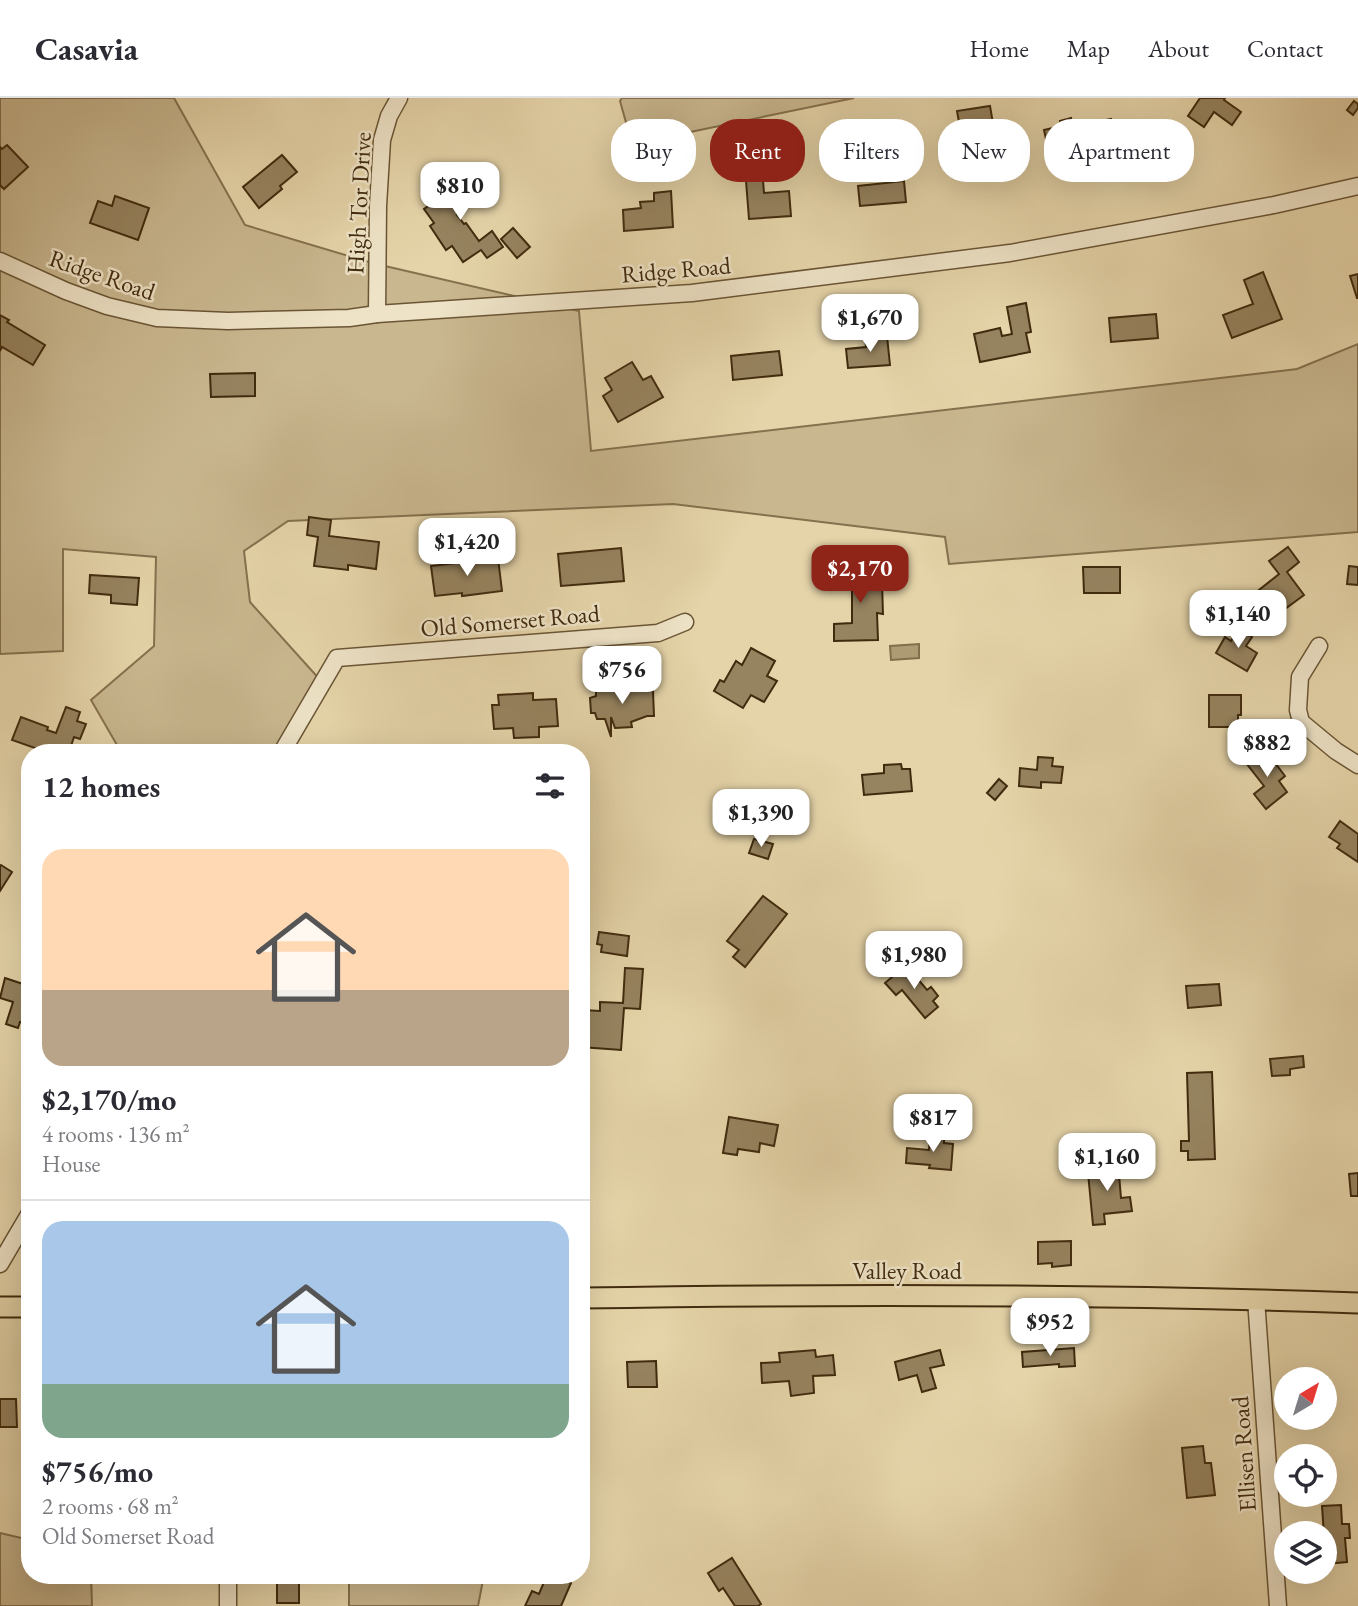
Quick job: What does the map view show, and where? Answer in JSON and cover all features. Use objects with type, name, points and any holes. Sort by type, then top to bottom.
[{"type":"main road","name":"Valley Road","points":[[590,1298],[895,1295],[1256,1299],[1358,1303]]},
{"type":"main road","points":[[0,1307],[21,1307]]},
{"type":"street","name":"High Tor Drive","points":[[377,314],[378,206],[382,140],[389,116],[399,98]]},
{"type":"street","name":"Ridge Road","points":[[0,261],[107,306],[157,318],[228,321],[349,318],[692,293],[1010,253],[1274,205],[1358,186]]},
{"type":"street","name":"Old Somerset Road","points":[[287,744],[337,658],[658,632],[685,622]]},
{"type":"street","points":[[1319,646],[1300,677],[1298,709],[1301,722],[1358,765]]},
{"type":"street","points":[[0,1264],[21,1228]]},
{"type":"street","name":"Ellisen Road","points":[[1256,1299],[1278,1606]]},
{"type":"street","points":[[228,1584],[228,1606]]},
{"type":"shaded area","points":[[0,98],[174,98],[245,225],[372,263],[579,311],[591,451],[1297,369],[1358,344],[1358,532],[949,564],[945,537],[673,504],[288,521],[244,551],[250,602],[322,682],[290,744],[116,744],[91,700],[154,646],[156,557],[63,549],[63,651],[0,654]]},
{"type":"shaded area","points":[[622,98],[854,98],[753,119],[710,119],[710,128],[696,131],[696,119],[625,119],[620,101]]},
{"type":"shaded area","points":[[919,644],[919,658],[891,660],[890,646]]},
{"type":"shaded area","points":[[0,1533],[21,1538],[21,1584],[91,1584],[92,1606],[0,1606]]},
{"type":"shaded area","points":[[349,1584],[482,1584],[478,1606],[349,1606]]},
{"type":"building","points":[[1200,98],[1225,98],[1224,100],[1241,112],[1232,125],[1214,112],[1204,127],[1188,116]]},
{"type":"building","points":[[1354,101],[1358,108],[1353,115],[1347,110]]},
{"type":"building","points":[[990,106],[992,119],[958,119],[957,111]]},
{"type":"building","points":[[7,145],[28,167],[4,189],[0,185],[0,147],[2,149]]},
{"type":"building","points":[[282,155],[297,172],[259,208],[243,187]]},
{"type":"building","points":[[471,176],[484,196],[457,215],[479,241],[492,231],[503,247],[487,258],[481,250],[463,262],[452,246],[446,250],[430,226],[434,223],[424,209]]},
{"type":"building","points":[[746,182],[763,182],[764,193],[789,191],[791,216],[749,219]]},
{"type":"building","points":[[904,182],[906,202],[860,206],[858,186]]},
{"type":"building","points":[[671,191],[673,227],[624,231],[623,210],[641,208],[640,202],[654,201],[654,193]]},
{"type":"building","points":[[115,196],[149,208],[138,240],[90,223],[98,201],[112,206]]},
{"type":"building","points":[[513,228],[530,247],[517,258],[501,239]]},
{"type":"building","points":[[1263,272],[1282,319],[1232,338],[1223,315],[1253,304],[1244,280]]},
{"type":"building","points":[[1358,274],[1358,298],[1357,298],[1350,276]]},
{"type":"building","points":[[1026,303],[1031,332],[1026,333],[1030,352],[980,362],[974,334],[1000,328],[1002,336],[1012,334],[1007,307]]},
{"type":"building","points":[[1156,314],[1158,338],[1111,342],[1109,318]]},
{"type":"building","points":[[0,315],[45,345],[33,365],[2,347],[0,351]]},
{"type":"building","points":[[887,336],[890,365],[848,368],[846,349],[866,347],[865,338]]},
{"type":"building","points":[[779,351],[782,375],[733,380],[731,356]]},
{"type":"building","points":[[632,362],[643,380],[651,376],[663,397],[618,422],[603,396],[612,390],[605,378]]},
{"type":"building","points":[[255,373],[255,396],[211,397],[210,374]]},
{"type":"building","points":[[309,517],[331,520],[329,536],[379,542],[376,569],[348,565],[348,570],[314,566],[318,537],[307,535]]},
{"type":"building","points":[[1288,547],[1299,562],[1287,572],[1304,595],[1278,614],[1259,590],[1279,574],[1269,561]]},
{"type":"building","points":[[621,548],[624,581],[561,586],[558,554]]},
{"type":"building","points":[[498,558],[502,591],[435,596],[431,566]]},
{"type":"building","points":[[1349,566],[1358,567],[1358,585],[1347,584]]},
{"type":"building","points":[[1083,567],[1120,567],[1120,593],[1084,593]]},
{"type":"building","points":[[876,571],[876,583],[882,583],[883,614],[877,613],[878,640],[834,641],[834,624],[852,623],[852,589],[831,590],[831,572]]},
{"type":"building","points":[[90,575],[139,578],[137,605],[111,603],[111,595],[89,593]]},
{"type":"building","points":[[1238,629],[1252,637],[1246,646],[1257,653],[1247,671],[1216,653],[1225,637],[1231,641]]},
{"type":"building","points":[[751,648],[775,661],[767,676],[777,681],[764,702],[751,695],[743,708],[714,691],[720,680],[724,682],[736,661],[742,665]]},
{"type":"building","points":[[629,686],[631,691],[653,691],[654,716],[631,722],[632,727],[615,728],[611,717],[611,737],[605,719],[597,719],[595,713],[591,713],[590,698],[596,696],[596,691],[608,687]]},
{"type":"building","points":[[533,693],[533,700],[556,699],[558,726],[539,727],[539,737],[514,738],[513,728],[494,729],[492,705],[499,705],[498,695]]},
{"type":"building","points":[[1209,695],[1241,695],[1238,727],[1209,727]]},
{"type":"building","points":[[66,707],[80,712],[77,721],[86,724],[80,739],[74,737],[72,744],[24,744],[12,740],[21,717],[48,727],[47,730],[56,733]]},
{"type":"building","points":[[1261,751],[1265,757],[1269,755],[1285,776],[1279,781],[1287,792],[1266,809],[1254,794],[1264,786],[1246,763]]},
{"type":"building","points":[[1038,757],[1053,758],[1052,766],[1063,767],[1061,783],[1041,782],[1041,788],[1019,786],[1020,768],[1037,770]]},
{"type":"building","points":[[901,764],[902,769],[910,769],[912,791],[864,795],[862,775],[884,773],[884,765]]},
{"type":"building","points":[[999,779],[1007,786],[995,800],[987,793]]},
{"type":"building","points":[[1340,821],[1358,834],[1358,862],[1337,848],[1340,844],[1329,837]]},
{"type":"building","points":[[754,839],[773,844],[768,859],[749,853]]},
{"type":"building","points":[[0,866],[12,872],[0,891]]},
{"type":"building","points":[[763,896],[787,914],[745,967],[733,957],[739,950],[727,941]]},
{"type":"building","points":[[599,932],[629,936],[627,956],[601,952],[602,945],[597,944]]},
{"type":"building","points":[[906,965],[927,990],[931,987],[938,996],[933,1001],[938,1007],[925,1018],[902,990],[896,995],[885,983]]},
{"type":"building","points":[[625,968],[643,969],[640,1009],[624,1008],[621,1050],[590,1048],[590,1010],[600,1011],[600,1002],[623,1003]]},
{"type":"building","points":[[5,978],[21,983],[21,1022],[18,1028],[6,1024],[13,1002],[0,998]]},
{"type":"building","points":[[1219,984],[1221,1005],[1188,1008],[1186,986]]},
{"type":"building","points":[[1303,1056],[1304,1067],[1290,1069],[1290,1075],[1272,1076],[1270,1059]]},
{"type":"building","points":[[1212,1072],[1215,1159],[1188,1160],[1188,1151],[1181,1151],[1181,1141],[1189,1141],[1187,1073]]},
{"type":"building","points":[[729,1117],[778,1125],[774,1146],[760,1143],[759,1152],[738,1149],[737,1155],[723,1153]]},
{"type":"building","points":[[930,1135],[944,1136],[944,1143],[953,1144],[951,1170],[906,1163],[907,1148],[929,1150]]},
{"type":"building","points":[[1118,1163],[1121,1198],[1130,1197],[1132,1211],[1104,1214],[1105,1224],[1093,1225],[1088,1173],[1097,1172],[1096,1165]]},
{"type":"building","points":[[1358,1173],[1358,1196],[1351,1196],[1349,1174]]},
{"type":"building","points":[[1071,1241],[1071,1265],[1052,1267],[1052,1263],[1038,1264],[1038,1242]]},
{"type":"building","points":[[1074,1348],[1075,1366],[1059,1367],[1059,1364],[1023,1367],[1022,1352]]},
{"type":"building","points":[[815,1350],[816,1357],[833,1355],[835,1375],[813,1376],[814,1393],[791,1396],[789,1381],[762,1383],[761,1363],[780,1362],[779,1353]]},
{"type":"building","points":[[940,1350],[944,1365],[930,1368],[936,1388],[922,1392],[917,1375],[899,1380],[895,1362]]},
{"type":"building","points":[[656,1361],[657,1387],[628,1387],[627,1362]]},
{"type":"building","points":[[0,1399],[16,1399],[17,1427],[0,1427]]},
{"type":"building","points":[[1203,1446],[1205,1463],[1211,1463],[1215,1495],[1187,1498],[1182,1448]]},
{"type":"building","points":[[1341,1505],[1342,1524],[1349,1524],[1350,1538],[1345,1538],[1347,1562],[1337,1563],[1337,1521],[1323,1521],[1322,1507]]},
{"type":"building","points":[[732,1558],[761,1604],[758,1606],[735,1606],[723,1588],[719,1591],[708,1573]]},
{"type":"building","points":[[277,1584],[299,1584],[299,1603],[277,1603]]},
{"type":"building","points":[[543,1584],[571,1584],[561,1606],[525,1606],[532,1591],[539,1594]]}]
